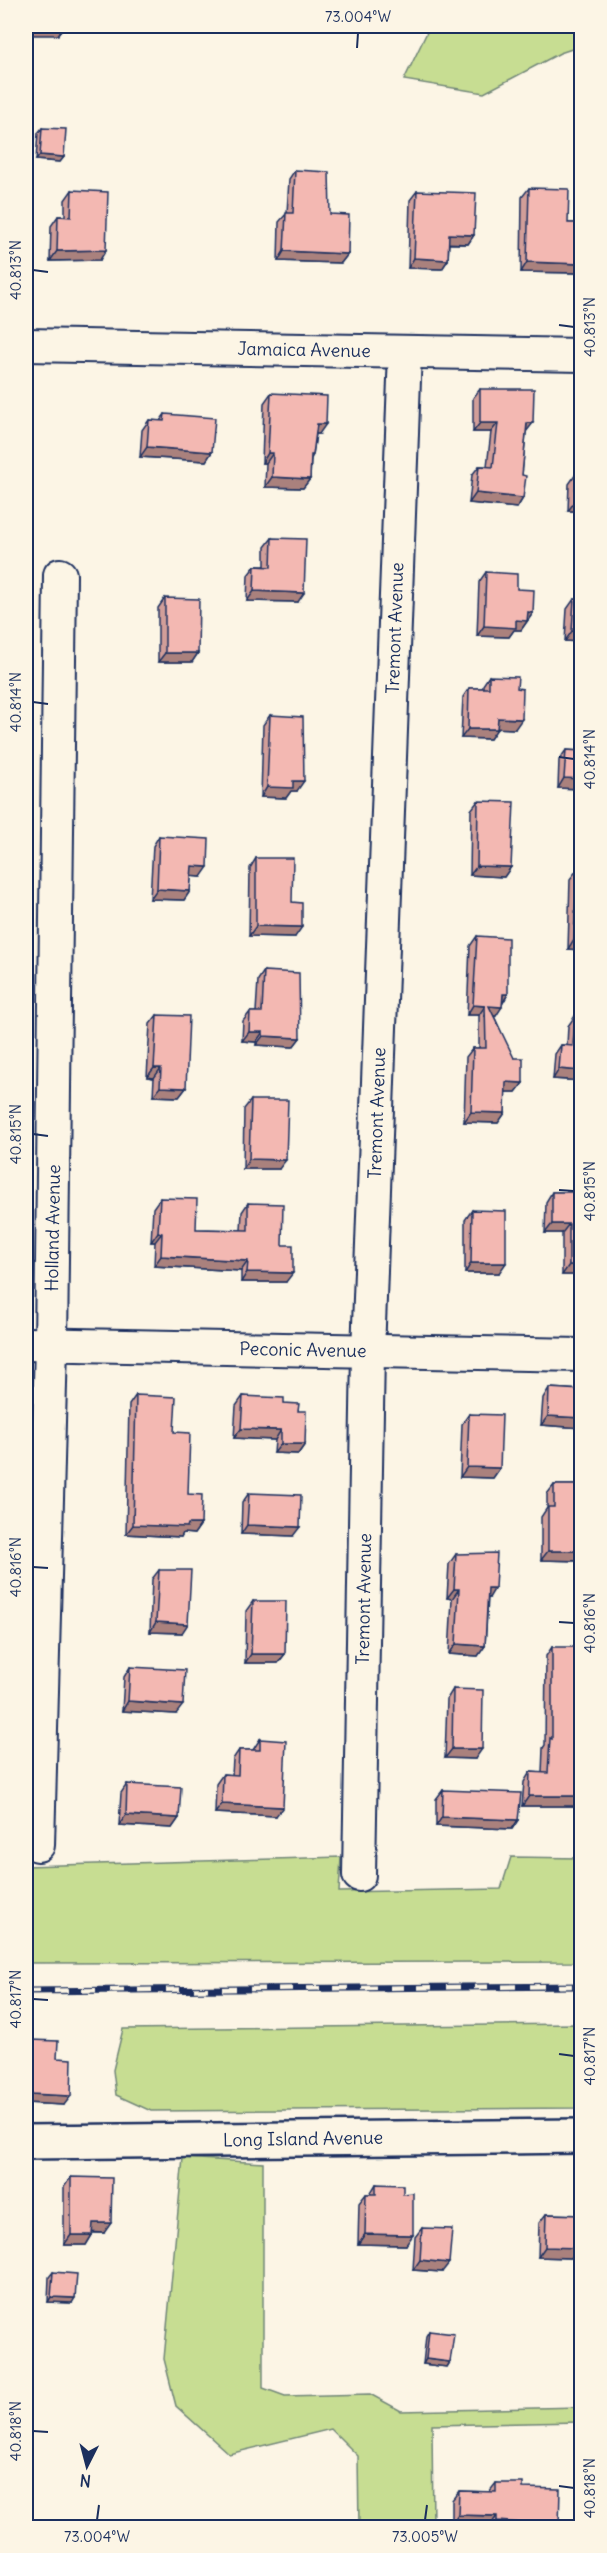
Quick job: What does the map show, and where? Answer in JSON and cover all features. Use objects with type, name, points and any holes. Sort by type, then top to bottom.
[{"type":"street","name":"Jamaica Avenue","points":[[26,345],[582,355]]},
{"type":"street","name":"Tremont Avenue","points":[[359,1875],[368,1352],[405,352]]},
{"type":"street","name":"Holland Avenue","points":[[38,1845],[38,1345],[60,575]]},
{"type":"street","name":"Peconic Avenue","points":[[38,1345],[582,1355]]},
{"type":"street","name":"Long Island Avenue","points":[[26,2142],[582,2136]]},
{"type":"green space","points":[[430,26],[581,26],[581,46],[560,53],[484,93],[404,80]]},
{"type":"green space","points":[[341,1857],[339,1892],[501,1889],[511,1857],[581,1858],[581,1962],[26,1963],[26,1866]]},
{"type":"green space","points":[[581,2024],[581,2108],[151,2111],[116,2095],[113,2070],[123,2029]]},
{"type":"green space","points":[[183,2158],[263,2163],[263,2388],[285,2396],[370,2394],[401,2411],[581,2407],[581,2422],[432,2425],[433,2527],[359,2527],[358,2456],[331,2429],[229,2454],[176,2406],[164,2359]]},
{"type":"building","points":[[42,128],[66,129],[64,157],[40,155]]},
{"type":"building","points":[[295,170],[329,172],[330,214],[349,215],[348,254],[284,251],[286,213],[293,213]]},
{"type":"building","points":[[529,188],[569,189],[568,223],[582,223],[582,264],[527,262]]},
{"type":"building","points":[[72,190],[108,192],[106,250],[57,251],[58,216],[71,217]]},
{"type":"building","points":[[417,191],[476,193],[474,235],[449,234],[448,260],[414,258]]},
{"type":"building","points":[[480,389],[534,389],[533,423],[527,423],[522,475],[526,476],[523,498],[476,493],[479,466],[493,467],[498,423],[480,423]]},
{"type":"building","points":[[271,393],[327,396],[326,424],[317,424],[313,455],[311,455],[310,479],[272,477],[273,453],[268,453]]},
{"type":"building","points":[[165,414],[215,418],[212,452],[147,447],[149,420],[164,421]]},
{"type":"building","points":[[576,474],[582,474],[582,502],[575,501]]},
{"type":"building","points":[[272,538],[306,539],[304,593],[254,591],[255,566],[271,567]]},
{"type":"building","points":[[486,572],[517,574],[517,589],[534,590],[533,613],[528,612],[527,621],[516,620],[516,628],[484,626]]},
{"type":"building","points":[[165,598],[199,599],[198,653],[165,653]]},
{"type":"building","points":[[574,599],[582,600],[582,632],[572,631]]},
{"type":"building","points":[[489,676],[518,677],[517,688],[523,689],[522,719],[498,718],[497,729],[468,729],[469,688],[489,688]]},
{"type":"building","points":[[270,715],[303,717],[304,781],[293,781],[293,788],[267,787]]},
{"type":"building","points":[[566,750],[582,751],[582,779],[564,778]]},
{"type":"building","points":[[478,801],[514,802],[511,867],[477,866]]},
{"type":"building","points":[[159,836],[209,839],[208,867],[192,866],[190,891],[157,889]]},
{"type":"building","points":[[256,858],[293,858],[292,902],[302,903],[302,927],[256,926]]},
{"type":"building","points":[[577,870],[582,870],[582,940],[574,939]]},
{"type":"building","points":[[477,936],[508,938],[508,994],[503,994],[502,1007],[489,1006],[514,1058],[523,1058],[523,1083],[506,1082],[505,1113],[471,1112],[473,1048],[486,1048],[485,1006],[473,1005]]},
{"type":"building","points":[[264,971],[299,973],[300,1038],[263,1036],[263,1032],[249,1032],[250,1012],[262,1012]]},
{"type":"building","points":[[157,1015],[189,1016],[186,1088],[160,1087],[161,1068],[154,1068]]},
{"type":"building","points":[[575,1016],[582,1017],[582,1071],[559,1069],[561,1045],[573,1046]]},
{"type":"building","points":[[251,1100],[288,1100],[286,1160],[249,1159]]},
{"type":"building","points":[[552,1192],[582,1192],[582,1265],[569,1265],[569,1224],[552,1224]]},
{"type":"building","points":[[160,1198],[197,1199],[196,1229],[248,1230],[248,1203],[283,1204],[282,1245],[293,1245],[293,1273],[247,1272],[248,1261],[161,1256],[162,1233],[158,1232]]},
{"type":"building","points":[[472,1210],[506,1211],[506,1263],[471,1263]]},
{"type":"building","points":[[549,1388],[582,1390],[582,1418],[548,1416]]},
{"type":"building","points":[[136,1395],[176,1397],[174,1432],[190,1433],[188,1494],[202,1495],[201,1524],[188,1524],[187,1527],[133,1525]]},
{"type":"building","points":[[243,1396],[284,1398],[284,1403],[299,1404],[298,1411],[306,1411],[305,1444],[281,1444],[281,1430],[241,1429]]},
{"type":"building","points":[[469,1414],[502,1415],[500,1468],[467,1467]]},
{"type":"building","points":[[554,1485],[582,1485],[582,1551],[548,1551],[548,1507],[554,1507]]},
{"type":"building","points":[[249,1493],[301,1495],[300,1527],[247,1525]]},
{"type":"building","points":[[497,1553],[495,1588],[488,1588],[485,1646],[456,1644],[459,1589],[454,1589],[456,1554]]},
{"type":"building","points":[[159,1570],[191,1570],[188,1624],[156,1622]]},
{"type":"building","points":[[253,1601],[286,1601],[285,1654],[251,1654]]},
{"type":"building","points":[[552,1647],[582,1647],[582,1796],[529,1796],[530,1772],[548,1773],[550,1738],[552,1739]]},
{"type":"building","points":[[130,1667],[185,1670],[183,1705],[128,1701]]},
{"type":"building","points":[[453,1689],[483,1690],[482,1749],[452,1749]]},
{"type":"building","points":[[260,1739],[286,1741],[283,1807],[222,1804],[223,1774],[238,1775],[239,1750],[260,1750]]},
{"type":"building","points":[[127,1784],[181,1787],[179,1818],[126,1815]]},
{"type":"building","points":[[443,1790],[521,1793],[518,1820],[442,1817]]},
{"type":"building","points":[[31,2040],[58,2041],[57,2058],[72,2059],[71,2096],[30,2094]]},
{"type":"building","points":[[71,2177],[112,2178],[111,2223],[93,2223],[92,2235],[71,2235]]},
{"type":"building","points":[[376,2184],[403,2185],[403,2194],[413,2193],[413,2235],[365,2234],[366,2194],[376,2194]]},
{"type":"building","points":[[546,2214],[582,2215],[582,2245],[578,2245],[578,2248],[545,2247]]},
{"type":"building","points":[[422,2228],[452,2229],[449,2263],[420,2260]]},
{"type":"building","points":[[53,2272],[77,2274],[75,2298],[51,2297]]},
{"type":"building","points":[[429,2331],[454,2334],[450,2362],[426,2359]]},
{"type":"building","points":[[496,2483],[523,2483],[523,2488],[560,2489],[559,2526],[497,2521],[497,2516],[458,2515],[459,2491],[496,2492]]},
{"type":"building","points":[[250,2526],[314,2527],[314,2528],[250,2528]]},
{"type":"railway","points":[[26,1991],[582,1986]]}]
